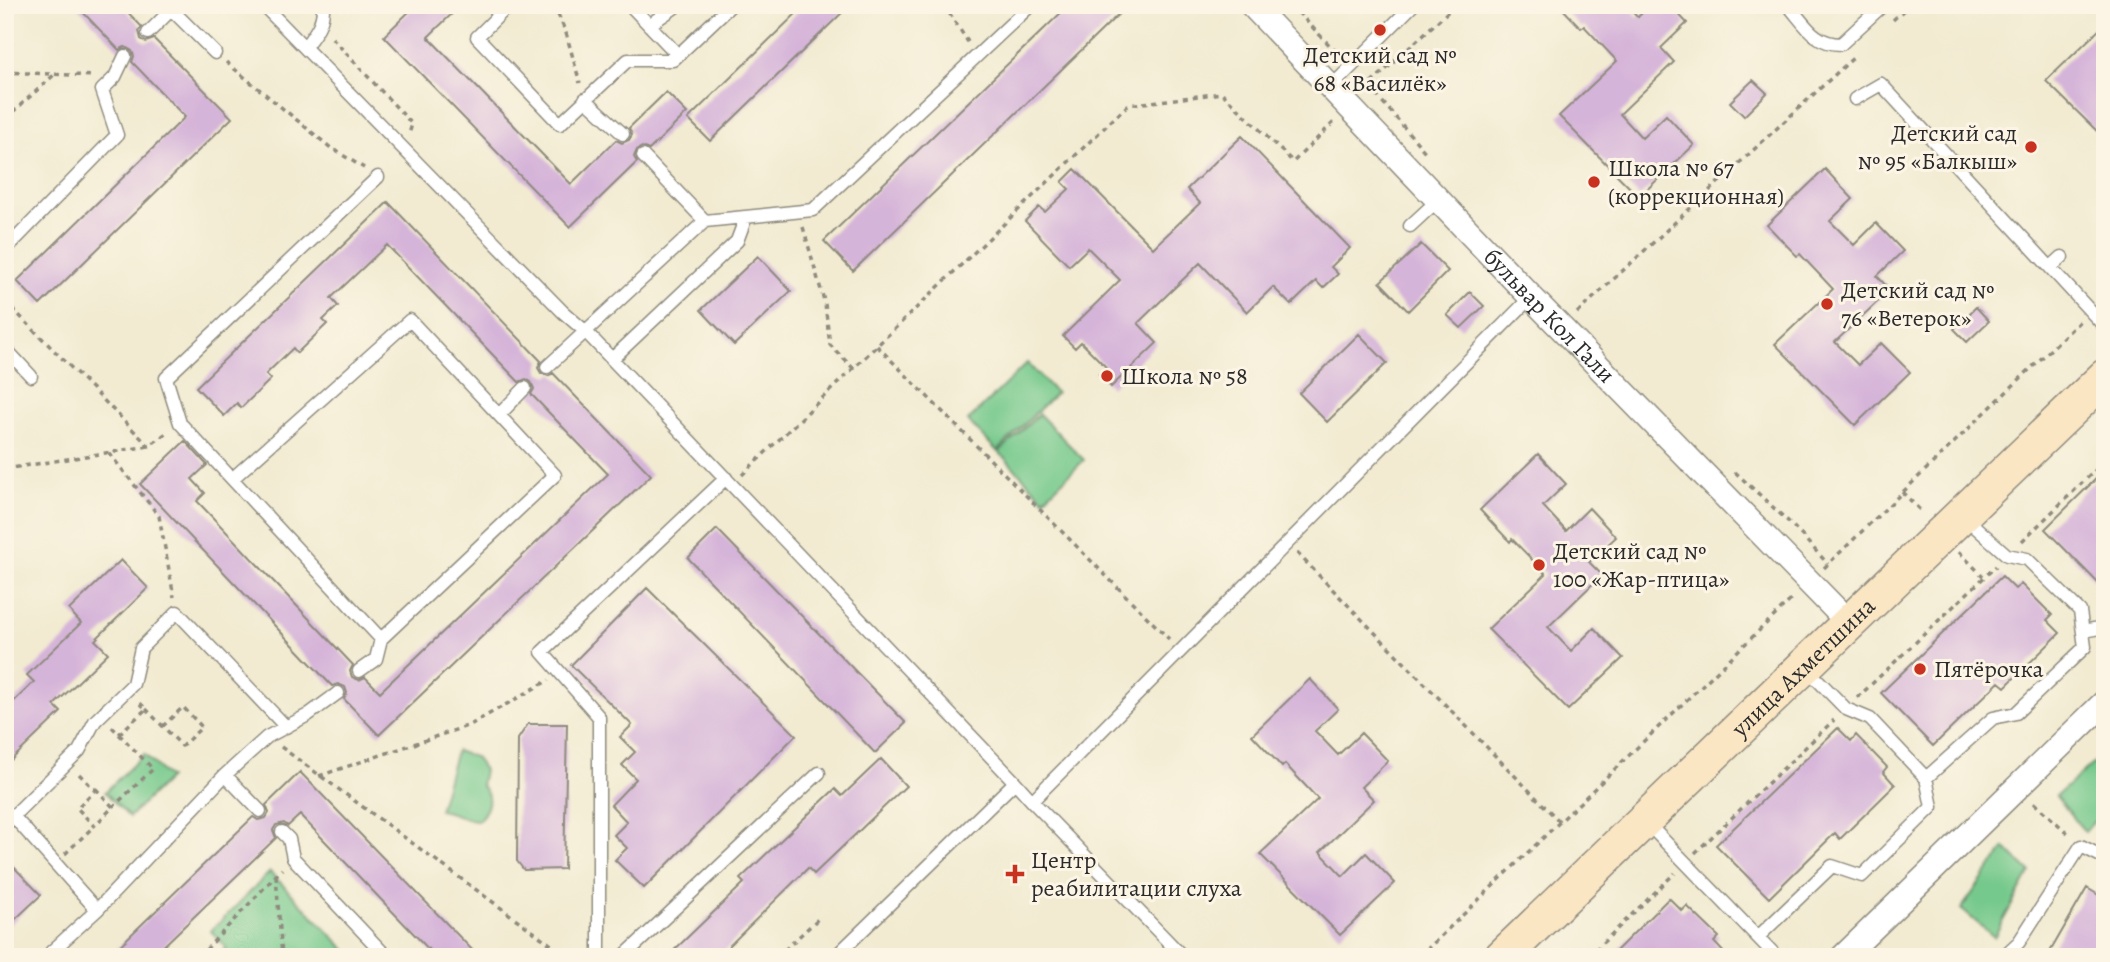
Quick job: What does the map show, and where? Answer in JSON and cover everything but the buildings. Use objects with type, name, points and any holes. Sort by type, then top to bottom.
[{"type":"street","name":"бульвар Кол Гали","points":[[1252,5],[1531,297],[1849,623]]},
{"type":"street","name":"улица Ахметшина","points":[[1502,957],[2105,377]]},
{"type":"street","points":[[1843,957],[2105,702]]},
{"type":"lane","points":[[263,5],[563,312],[586,332],[1032,802],[1183,957]]},
{"type":"lane","points":[[305,47],[321,26],[323,5]]},
{"type":"lane","points":[[509,5],[477,37],[560,124],[628,60],[673,60],[731,5]]},
{"type":"lane","points":[[630,5],[678,55]]},
{"type":"lane","points":[[649,25],[677,5]]},
{"type":"lane","points":[[547,367],[705,221],[813,210],[1031,5]]},
{"type":"lane","points":[[1331,87],[1413,5]]},
{"type":"lane","points":[[1788,5],[1817,38],[1828,44],[1841,44],[1883,5]]},
{"type":"lane","points":[[148,33],[169,8],[215,53]]},
{"type":"lane","points":[[5,250],[117,135],[102,90],[115,77],[125,56]]},
{"type":"lane","points":[[1855,99],[1881,84],[2105,327]]},
{"type":"lane","points":[[585,99],[623,134]]},
{"type":"lane","points":[[643,156],[705,221]]},
{"type":"lane","points":[[378,177],[166,378],[180,423],[382,639]]},
{"type":"lane","points":[[1410,226],[1438,200]]},
{"type":"lane","points":[[612,359],[737,241],[746,217]]},
{"type":"lane","points":[[2051,267],[2062,257]]},
{"type":"lane","points":[[1032,802],[1531,297]]},
{"type":"lane","points":[[232,479],[410,320],[555,475],[382,639],[376,659],[359,671]]},
{"type":"lane","points":[[5,348],[31,376]]},
{"type":"lane","points":[[499,415],[525,388]]},
{"type":"lane","points":[[599,957],[598,717],[542,652],[729,481]]},
{"type":"lane","points":[[1926,778],[1993,718],[2016,713],[2085,647],[2080,611],[2027,559],[2007,555],[1962,514]]},
{"type":"lane","points":[[97,910],[13,816],[79,751],[95,721],[133,684],[141,648],[177,612],[286,727]]},
{"type":"lane","points":[[2083,631],[2105,627]]},
{"type":"lane","points":[[1758,937],[1832,866],[1862,876],[1932,807],[1926,778],[1870,719],[1846,709],[1804,667]]},
{"type":"lane","points":[[55,957],[51,952],[97,910],[225,775],[267,737],[308,715],[338,692]]},
{"type":"lane","points":[[623,957],[819,773]]},
{"type":"lane","points":[[225,775],[260,811]]},
{"type":"lane","points":[[835,957],[1015,782]]},
{"type":"lane","points":[[1644,820],[1774,956]]},
{"type":"lane","points":[[282,832],[289,839],[293,858],[387,957]]},
{"type":"lane","points":[[2004,957],[2019,942],[2081,846],[2105,858]]},
{"type":"path","points":[[554,5],[566,33],[585,99]]},
{"type":"path","points":[[944,5],[977,56]]},
{"type":"path","points":[[729,481],[854,369],[1128,106],[1222,93],[1293,162],[1322,136],[1369,85],[1455,5]]},
{"type":"path","points":[[1889,24],[1909,5]]},
{"type":"path","points":[[321,26],[412,124],[404,150]]},
{"type":"path","points":[[215,53],[331,148],[378,177]]},
{"type":"path","points":[[1572,319],[1858,53]]},
{"type":"path","points":[[5,72],[115,77]]},
{"type":"path","points":[[5,119],[54,75]]},
{"type":"path","points":[[798,212],[825,304],[830,345],[854,369]]},
{"type":"path","points":[[5,301],[149,446]]},
{"type":"path","points":[[1419,957],[2090,311]]},
{"type":"path","points":[[877,346],[1181,651]]},
{"type":"path","points":[[5,469],[149,446],[180,423]]},
{"type":"path","points":[[109,453],[159,516],[177,612]]},
{"type":"path","points":[[1287,543],[1560,822]]},
{"type":"path","points":[[319,776],[470,725],[561,673]]},
{"type":"path","points":[[127,690],[182,747],[202,727],[183,707],[163,726]]},
{"type":"path","points":[[119,734],[146,709]]},
{"type":"path","points":[[55,863],[153,769],[101,715]]},
{"type":"path","points":[[267,737],[568,957]]},
{"type":"path","points":[[68,763],[113,807]]},
{"type":"path","points":[[2017,787],[2081,846]]},
{"type":"path","points":[[94,826],[76,808],[95,790]]},
{"type":"path","points":[[199,957],[293,858]]},
{"type":"path","points":[[276,875],[282,957]]},
{"type":"path","points":[[777,957],[819,918]]},
{"type":"green space","points":[[1027,363],[1056,393],[997,451],[968,421]]},
{"type":"green space","points":[[1039,414],[1084,460],[1044,499],[999,452]]},
{"type":"green space","points":[[456,751],[475,757],[484,770],[481,785],[485,789],[488,802],[479,820],[439,810]]},
{"type":"green space","points":[[2105,753],[2105,809],[2085,832],[2056,796]]},
{"type":"green space","points":[[144,754],[169,778],[129,817],[105,792]]},
{"type":"green space","points":[[2005,848],[2030,872],[1994,937],[1961,909]]},
{"type":"green space","points":[[270,872],[353,957],[218,957],[226,948],[211,931]]},
{"type":"place","name":"Детский сад № 68 «Василёк»","points":[[1380,30]]},
{"type":"place","name":"Детский сад № 95 «Балкыш»","points":[[2031,147]]},
{"type":"place","name":"Школа № 67 (коррекционная)","points":[[1594,182]]},
{"type":"place","name":"Детский сад № 76 «Ветерок»","points":[[1827,304]]},
{"type":"place","name":"Школа № 58","points":[[1107,376]]},
{"type":"place","name":"Детский сад № 100 «Жар-птица»","points":[[1539,565]]},
{"type":"place","name":"Пятёрочка","points":[[1920,669]]},
{"type":"place","name":"Центр реабилитации слуха","points":[[1015,874]]}]
